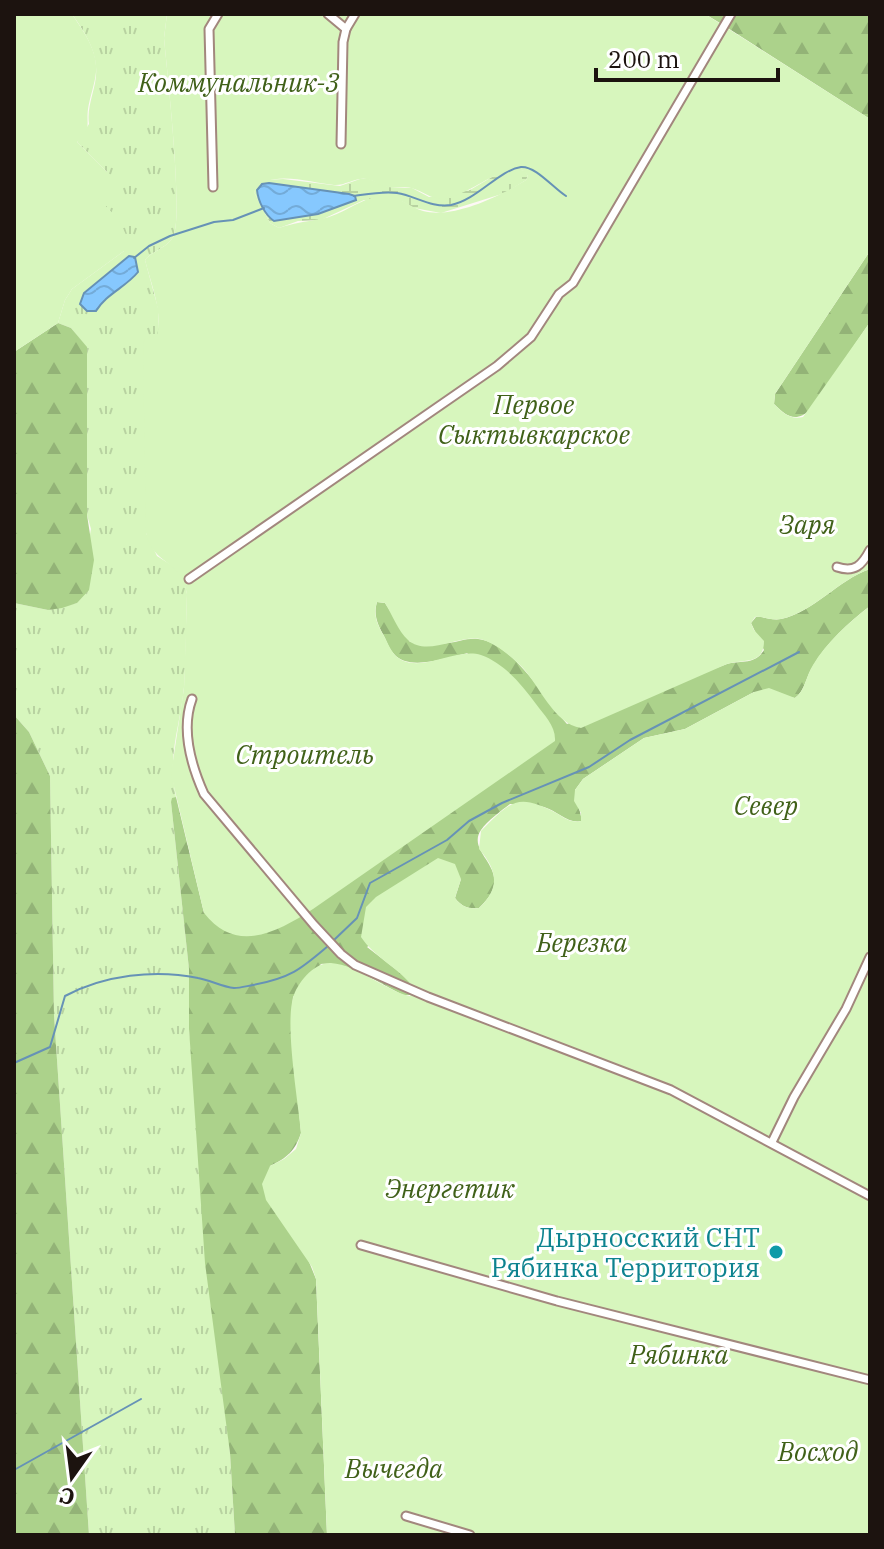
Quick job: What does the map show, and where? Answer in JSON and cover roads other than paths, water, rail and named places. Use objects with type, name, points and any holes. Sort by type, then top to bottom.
[{"type":"street","points":[[213,187],[209,29],[218,14]]},
{"type":"street","points":[[328,14],[346,29]]},
{"type":"street","points":[[341,144],[343,42],[355,14]]},
{"type":"street","points":[[189,579],[455,397],[531,337],[559,294],[573,283],[731,14]]},
{"type":"street","points":[[837,567],[857,568],[870,550]]},
{"type":"street","points":[[192,699],[188,708],[187,734],[197,779],[204,794],[341,954],[355,965],[428,997],[671,1090],[870,1196]]},
{"type":"street","points":[[772,1142],[794,1097],[846,1009],[870,957]]},
{"type":"street","points":[[361,1245],[557,1301],[870,1380]]},
{"type":"street","points":[[406,1516],[470,1535]]},
{"type":"water","points":[[262,184],[349,194],[356,200],[318,214],[274,221],[262,207],[257,190]]},
{"type":"water","points":[[129,256],[135,257],[138,272],[96,311],[87,311],[80,304],[84,293]]},
{"type":"waterway","points":[[354,196],[392,192],[437,205],[451,205],[521,167],[538,174],[566,196]]},
{"type":"waterway","points":[[134,258],[149,246],[170,236],[214,222],[233,220],[264,208]]},
{"type":"waterway","points":[[334,940],[357,918],[370,883],[447,840],[469,821],[502,803],[589,767],[630,740],[799,652]]},
{"type":"waterway","points":[[14,1063],[50,1047],[65,996],[96,983],[130,976],[165,974],[241,987],[286,976],[328,946]]},
{"type":"waterway","points":[[14,1470],[141,1399]]},
{"type":"place","name":"Дырносский СНТ Рябинка Территория","points":[[776,1252]]},
{"type":"park label","name":"Коммунальник-3","points":[[239,82]]},
{"type":"park label","name":"Первое Сыктывкарское","points":[[534,419]]},
{"type":"park label","name":"Заря","points":[[807,524]]},
{"type":"park label","name":"Строитель","points":[[305,754]]},
{"type":"park label","name":"Север","points":[[766,805]]},
{"type":"park label","name":"Березка","points":[[582,942]]},
{"type":"park label","name":"Энергетик","points":[[450,1188]]},
{"type":"park label","name":"Рябинка","points":[[679,1354]]},
{"type":"park label","name":"Восход","points":[[818,1451]]},
{"type":"park label","name":"Вычегда","points":[[394,1468]]}]
